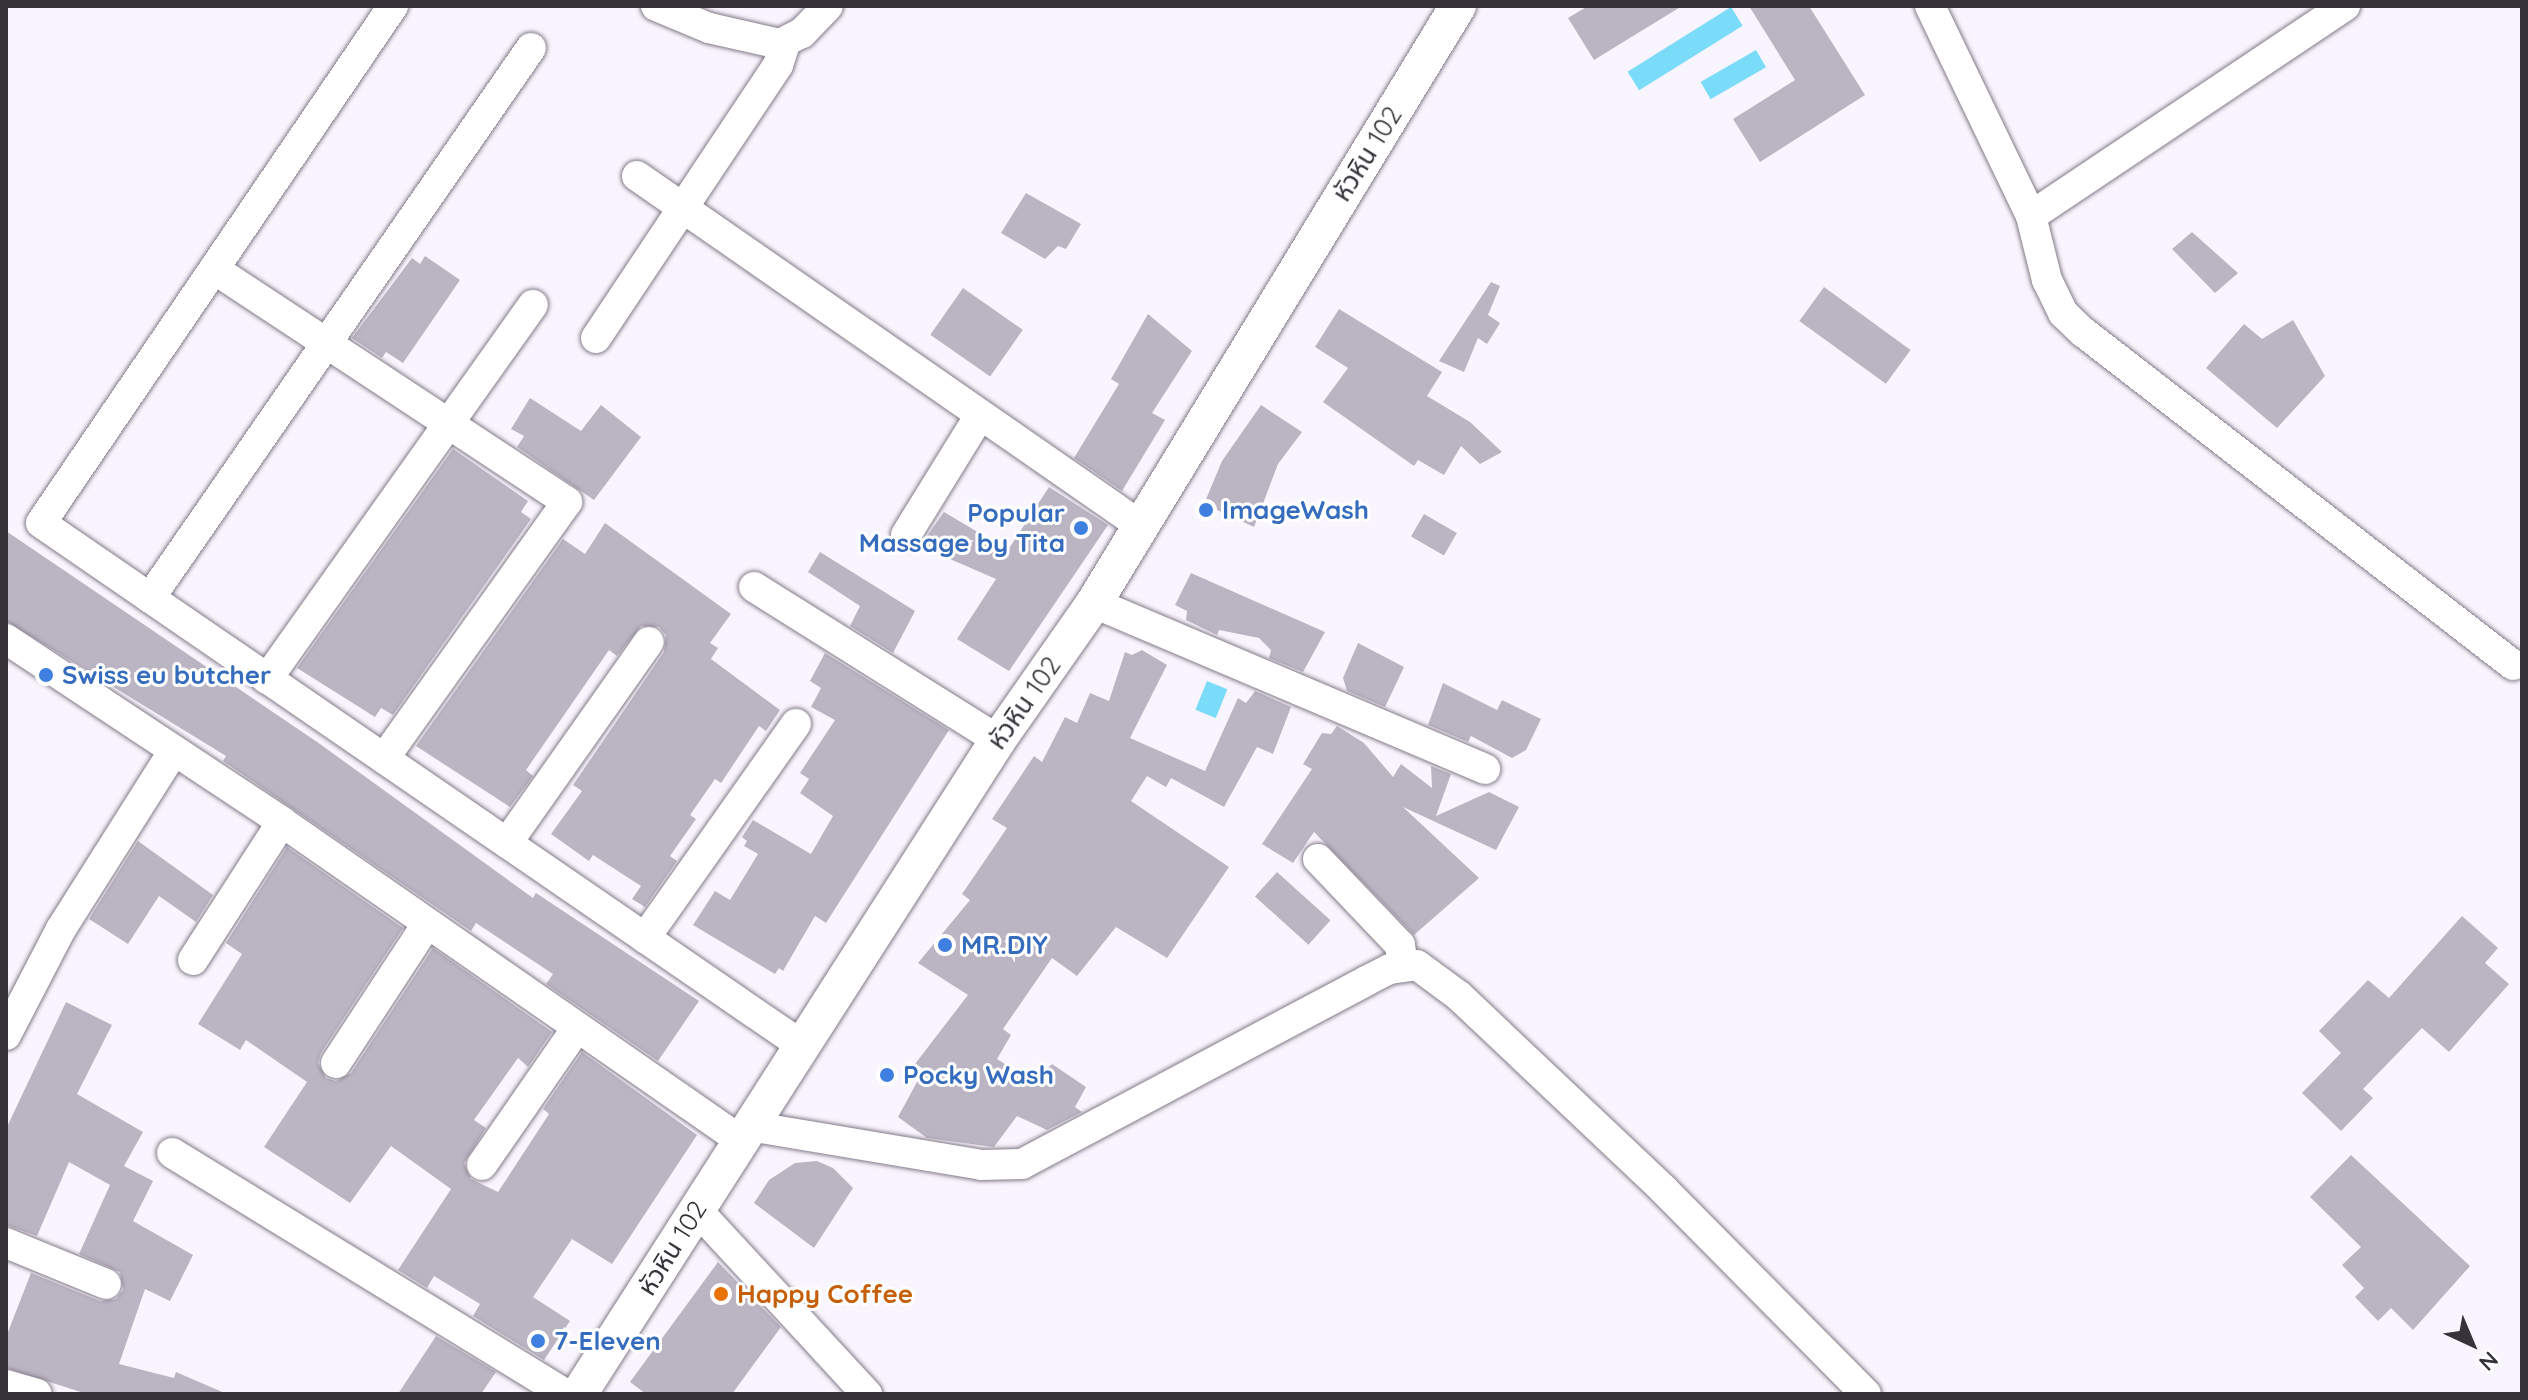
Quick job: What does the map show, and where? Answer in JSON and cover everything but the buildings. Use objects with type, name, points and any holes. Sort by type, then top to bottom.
[{"type":"street","points":[[393,6],[41,523],[801,1045]]},
{"type":"street","points":[[656,6],[709,28],[785,44]]},
{"type":"street","points":[[596,338],[778,65],[785,44],[828,6]]},
{"type":"street","name":"หัวหิน 102","points":[[579,1394],[998,740],[1094,603],[1138,524],[1458,6]]},
{"type":"street","points":[[1930,6],[2031,216],[2047,280],[2063,313],[2083,332],[2513,665]]},
{"type":"street","points":[[2031,216],[2345,6]]},
{"type":"street","points":[[150,598],[531,48]]},
{"type":"street","points":[[637,176],[979,417],[1138,524]]},
{"type":"street","points":[[214,269],[567,502],[384,759]]},
{"type":"street","points":[[267,679],[533,305]]},
{"type":"street","points":[[906,535],[979,417]]},
{"type":"street","points":[[754,587],[998,740]]},
{"type":"street","points":[[1094,603],[1485,769]]},
{"type":"street","points":[[6,639],[282,822],[576,1029],[744,1133],[981,1165],[1022,1164],[1198,1066],[1403,966],[1427,968],[1664,1190],[1866,1394]]},
{"type":"street","points":[[507,843],[649,642]]},
{"type":"street","points":[[645,938],[796,724]]},
{"type":"street","points":[[6,1035],[61,929],[173,752]]},
{"type":"street","points":[[193,960],[282,822]]},
{"type":"street","points":[[1318,859],[1400,945],[1403,966]]},
{"type":"street","points":[[336,1063],[427,924]]},
{"type":"street","points":[[482,1165],[576,1029]]},
{"type":"street","points":[[172,1153],[566,1394]]},
{"type":"street","points":[[697,1210],[867,1394]]},
{"type":"street","points":[[6,1243],[106,1284]]},
{"type":"street","points":[[6,1385],[37,1394]]},
{"type":"water","points":[[1731,7],[1743,26],[1639,90],[1628,72]]},
{"type":"water","points":[[1756,50],[1766,67],[1711,99],[1701,82]]},
{"type":"water","points":[[1207,681],[1227,689],[1216,718],[1195,710]]},
{"type":"place","name":"ImageWash","points":[[1206,510]]},
{"type":"place","name":"Popular Massage by Tita","points":[[1081,528]]},
{"type":"place","name":"Swiss eu butcher","points":[[46,675]]},
{"type":"place","name":"MR.DIY","points":[[945,945]]},
{"type":"place","name":"Pocky Wash","points":[[887,1075]]},
{"type":"place","name":"Happy Coffee","points":[[721,1294]]},
{"type":"place","name":"7-Eleven","points":[[538,1341]]}]
